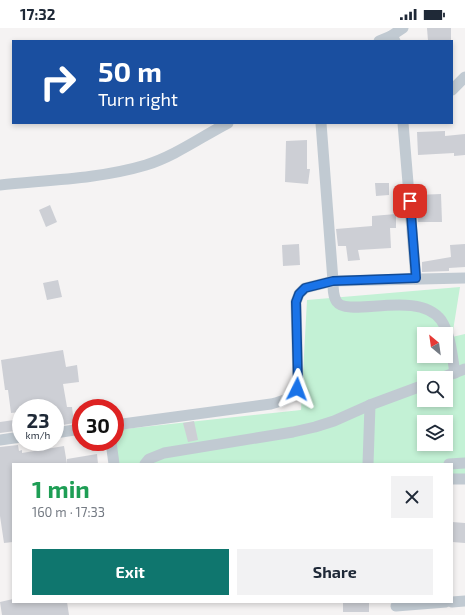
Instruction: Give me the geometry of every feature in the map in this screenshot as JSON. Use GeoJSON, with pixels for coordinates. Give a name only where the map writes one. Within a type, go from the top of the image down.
{"type":"FeatureCollection","features":[{"type":"Feature","properties":{"kind":"street"},"geometry":{"type":"LineString","coordinates":[[393,38],[403,28]]}},
{"type":"Feature","properties":{"kind":"street"},"geometry":{"type":"LineString","coordinates":[[453,89],[465,77]]}},
{"type":"Feature","properties":{"kind":"street"},"geometry":{"type":"LineString","coordinates":[[0,185],[86,177],[121,171],[146,164],[172,153],[226,124]]}},
{"type":"Feature","properties":{"kind":"street"},"geometry":{"type":"LineString","coordinates":[[321,124],[334,297],[337,303],[341,306],[351,308],[379,305],[413,306],[425,308],[436,315],[444,326],[460,371]]}},
{"type":"Feature","properties":{"kind":"street"},"geometry":{"type":"LineString","coordinates":[[403,124],[416,278]]}},
{"type":"Feature","properties":{"kind":"street"},"geometry":{"type":"LineString","coordinates":[[124,424],[271,404],[283,401],[293,395],[298,384],[296,302],[297,298],[305,288],[333,281],[465,278]]}},
{"type":"Feature","properties":{"kind":"street"},"geometry":{"type":"LineString","coordinates":[[146,463],[149,459],[164,453],[277,435],[315,427],[334,421],[417,387]]}},
{"type":"Feature","properties":{"kind":"street"},"geometry":{"type":"LineString","coordinates":[[368,463],[370,405]]}},
{"type":"Feature","properties":{"kind":"street"},"geometry":{"type":"LineString","coordinates":[[0,440],[12,438]]}},
{"type":"Feature","properties":{"kind":"street"},"geometry":{"type":"LineString","coordinates":[[112,451],[114,463]]}},
{"type":"Feature","properties":{"kind":"street"},"geometry":{"type":"LineString","coordinates":[[453,464],[465,463]]}},
{"type":"Feature","properties":{"kind":"street"},"geometry":{"type":"LineString","coordinates":[[453,479],[465,479]]}},
{"type":"Feature","properties":{"kind":"street"},"geometry":{"type":"LineString","coordinates":[[453,602],[465,601]]}},
{"type":"Feature","properties":{"kind":"street"},"geometry":{"type":"LineString","coordinates":[[396,606],[434,603]]}},
{"type":"Feature","properties":{"kind":"green space"},"geometry":{"type":"Polygon","coordinates":[[[460,287],[453,331],[453,327],[417,327],[417,363],[453,363],[453,337],[465,334],[465,476],[453,476],[453,463],[118,463],[117,451],[124,451],[124,429],[301,410],[307,300],[460,287]]]}},
{"type":"Feature","properties":{"kind":"building"},"geometry":{"type":"Polygon","coordinates":[[[427,28],[451,28],[451,40],[428,40],[427,28]]]}},
{"type":"Feature","properties":{"kind":"building"},"geometry":{"type":"Polygon","coordinates":[[[445,131],[445,136],[465,134],[465,155],[454,156],[454,153],[418,155],[417,132],[445,131]]]}},
{"type":"Feature","properties":{"kind":"building"},"geometry":{"type":"Polygon","coordinates":[[[307,140],[307,169],[310,169],[308,184],[285,182],[286,141],[307,140]]]}},
{"type":"Feature","properties":{"kind":"building"},"geometry":{"type":"Polygon","coordinates":[[[375,183],[389,183],[389,195],[376,196],[375,183]]]}},
{"type":"Feature","properties":{"kind":"building"},"geometry":{"type":"Polygon","coordinates":[[[441,194],[442,222],[418,222],[416,195],[441,194]]]}},
{"type":"Feature","properties":{"kind":"building"},"geometry":{"type":"Polygon","coordinates":[[[50,205],[57,222],[46,227],[39,210],[50,205]]]}},
{"type":"Feature","properties":{"kind":"building"},"geometry":{"type":"Polygon","coordinates":[[[396,214],[396,228],[390,228],[391,248],[358,250],[360,260],[348,261],[346,246],[338,246],[336,229],[372,226],[372,216],[396,214]]]}},
{"type":"Feature","properties":{"kind":"building"},"geometry":{"type":"Polygon","coordinates":[[[299,244],[300,265],[283,266],[282,245],[299,244]]]}},
{"type":"Feature","properties":{"kind":"building"},"geometry":{"type":"Polygon","coordinates":[[[465,244],[465,267],[449,268],[449,271],[422,272],[422,262],[451,257],[450,245],[465,244]]]}},
{"type":"Feature","properties":{"kind":"building"},"geometry":{"type":"Polygon","coordinates":[[[58,280],[62,297],[47,300],[43,283],[58,280]]]}},
{"type":"Feature","properties":{"kind":"building"},"geometry":{"type":"Polygon","coordinates":[[[63,350],[66,367],[77,365],[79,382],[63,384],[67,407],[72,407],[72,423],[64,425],[64,399],[12,399],[11,413],[8,390],[5,390],[1,360],[63,350]]]}},
{"type":"Feature","properties":{"kind":"building"},"geometry":{"type":"Polygon","coordinates":[[[12,420],[12,431],[0,433],[0,422],[12,420]]]}},
{"type":"Feature","properties":{"kind":"building"},"geometry":{"type":"Polygon","coordinates":[[[194,421],[198,440],[188,442],[183,423],[194,421]]]}},
{"type":"Feature","properties":{"kind":"building"},"geometry":{"type":"Polygon","coordinates":[[[12,446],[12,451],[22,451],[22,453],[34,451],[64,451],[64,446],[67,463],[12,463],[12,542],[4,543],[0,516],[0,447],[12,446]]]}},
{"type":"Feature","properties":{"kind":"building"},"geometry":{"type":"Polygon","coordinates":[[[97,454],[98,463],[67,463],[67,459],[97,454]]]}},
{"type":"Feature","properties":{"kind":"building"},"geometry":{"type":"Polygon","coordinates":[[[453,522],[465,523],[465,543],[453,542],[453,522]]]}},
{"type":"Feature","properties":{"kind":"building"},"geometry":{"type":"Polygon","coordinates":[[[12,599],[12,603],[67,603],[69,615],[2,615],[0,602],[12,599]]]}},
{"type":"Feature","properties":{"kind":"building"},"geometry":{"type":"Polygon","coordinates":[[[343,603],[369,603],[369,612],[343,612],[343,603]]]}},
{"type":"Feature","properties":{"kind":"route"},"geometry":{"type":"LineString","coordinates":[[297,389],[296,302],[299,294],[305,288],[333,281],[416,278],[410,201]]}}]}
